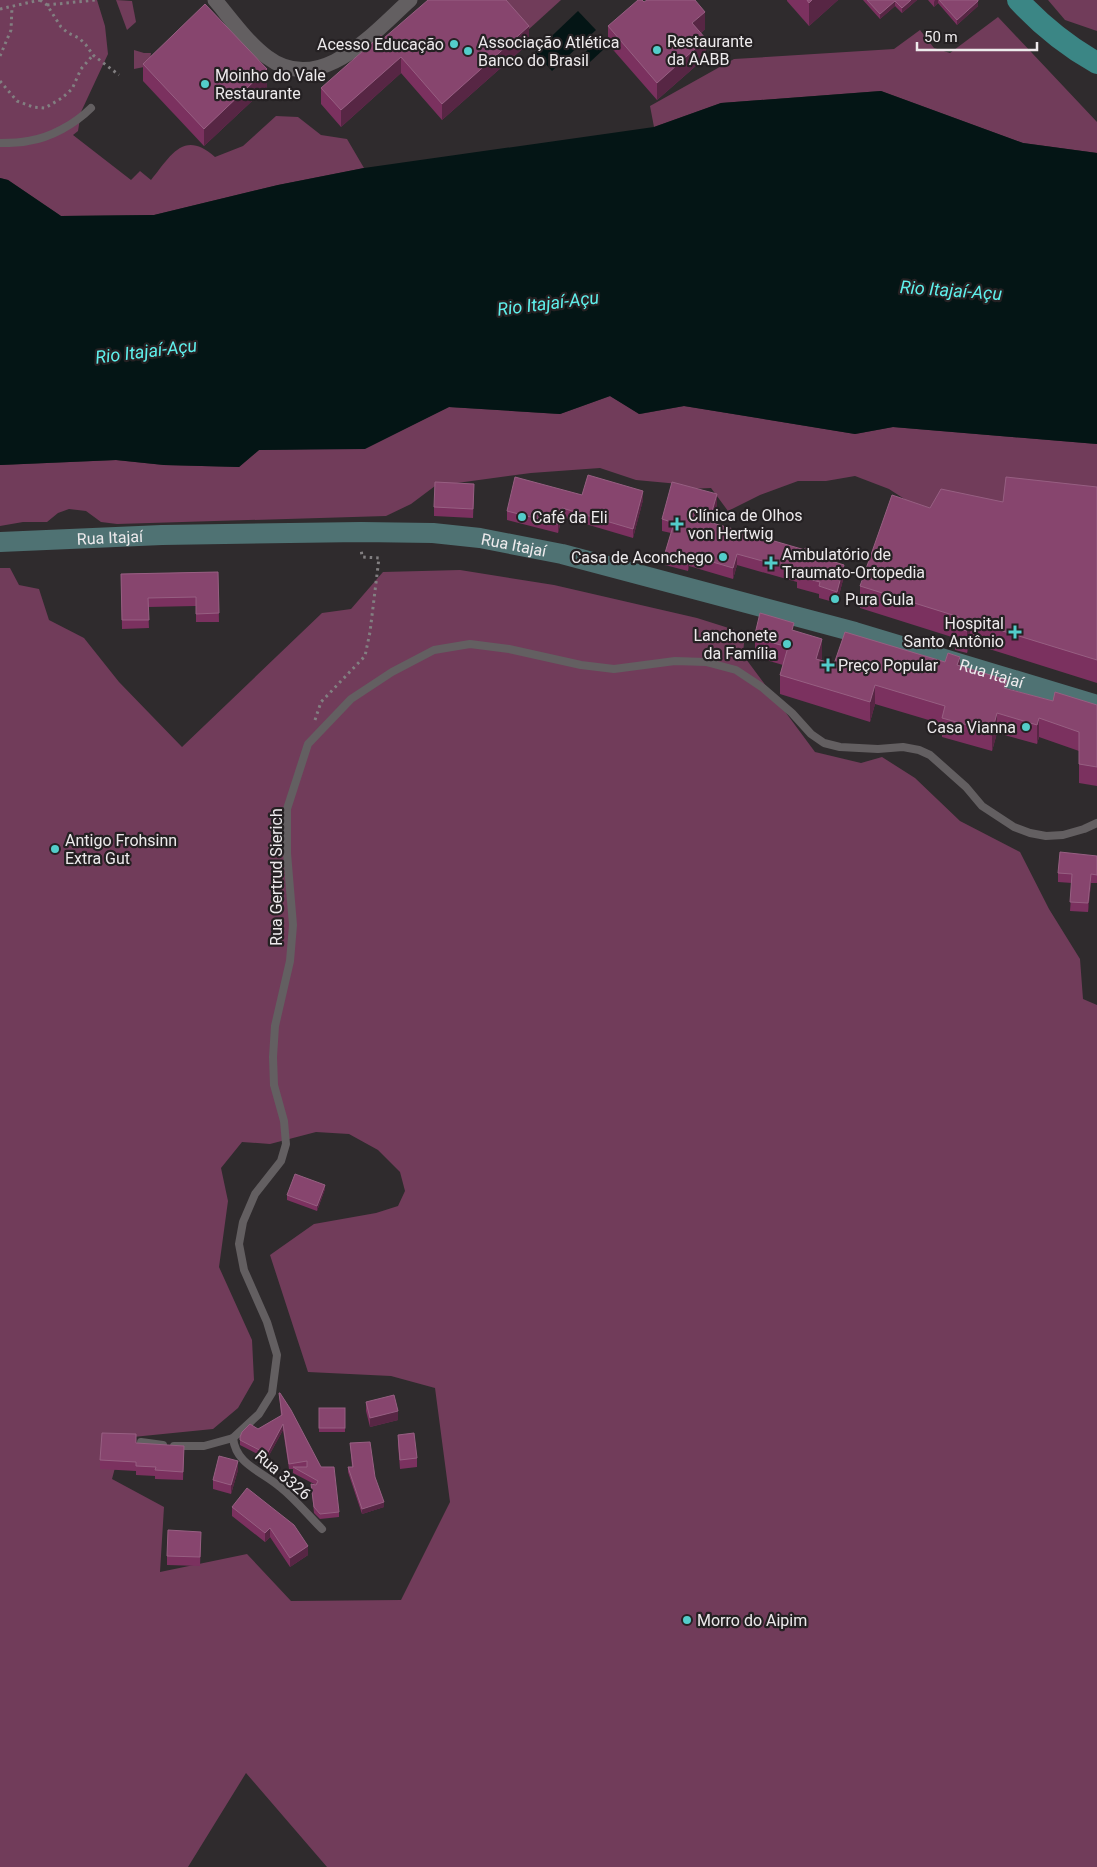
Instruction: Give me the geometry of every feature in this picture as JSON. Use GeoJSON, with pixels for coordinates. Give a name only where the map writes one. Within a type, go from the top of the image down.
{"type":"FeatureCollection","features":[{"type":"Feature","properties":{"kind":"main road"},"geometry":{"type":"LineString","coordinates":[[1018,0],[1036,19],[1071,48],[1097,63]]}},
{"type":"Feature","properties":{"kind":"main road","name":"Rua Itajaí"},"geometry":{"type":"LineString","coordinates":[[0,542],[162,535],[361,532],[433,534],[480,538],[562,554],[855,632],[1097,705]]}},
{"type":"Feature","properties":{"kind":"street"},"geometry":{"type":"LineString","coordinates":[[215,0],[253,44],[267,57],[284,67],[298,70],[330,64],[347,55],[410,0]]}},
{"type":"Feature","properties":{"kind":"lane"},"geometry":{"type":"LineString","coordinates":[[0,143],[29,141],[57,132],[84,115],[91,108]]}},
{"type":"Feature","properties":{"kind":"lane","name":"Rua Gertrud Sierich"},"geometry":{"type":"LineString","coordinates":[[141,1442],[170,1446],[204,1446],[233,1438],[259,1414],[272,1393],[277,1355],[267,1322],[244,1270],[239,1244],[243,1222],[255,1194],[281,1161],[286,1144],[284,1121],[274,1085],[273,1057],[275,1026],[290,962],[293,925],[287,853],[287,809],[308,744],[352,699],[392,672],[434,650],[470,644],[509,648],[581,665],[614,669],[675,662],[706,662],[736,670],[763,688],[792,713],[810,734],[824,743],[840,747],[878,749],[903,747],[919,750],[930,755],[966,787],[982,806],[1014,828],[1046,836],[1062,835],[1097,823]]}},
{"type":"Feature","properties":{"kind":"lane","name":"Rua 3326"},"geometry":{"type":"LineString","coordinates":[[233,1438],[234,1448],[239,1456],[260,1474],[280,1486],[322,1529]]}},
{"type":"Feature","properties":{"kind":"path"},"geometry":{"type":"LineString","coordinates":[[0,9],[40,0],[47,5],[61,27],[79,38],[93,55],[119,74]]}},
{"type":"Feature","properties":{"kind":"path"},"geometry":{"type":"LineString","coordinates":[[47,5],[96,0]]}},
{"type":"Feature","properties":{"kind":"path"},"geometry":{"type":"LineString","coordinates":[[0,56],[11,30],[12,7]]}},
{"type":"Feature","properties":{"kind":"path"},"geometry":{"type":"LineString","coordinates":[[0,81],[17,101],[32,107],[45,108],[62,98],[72,89],[81,69],[93,55]]}},
{"type":"Feature","properties":{"kind":"path"},"geometry":{"type":"LineString","coordinates":[[308,744],[320,702],[365,656],[370,632],[379,559],[378,556],[362,556],[361,547],[370,548]]}},
{"type":"Feature","properties":{"kind":"shaded area"},"geometry":{"type":"Polygon","coordinates":[[[0,0],[97,0],[105,26],[108,54],[81,112],[78,131],[73,135],[131,180],[140,171],[151,180],[172,154],[186,145],[195,145],[215,157],[243,146],[276,116],[298,117],[321,135],[347,139],[364,168],[278,185],[154,215],[61,216],[8,180],[0,178],[0,0]]]}},
{"type":"Feature","properties":{"kind":"shaded area"},"geometry":{"type":"Polygon","coordinates":[[[116,0],[132,1],[136,22],[127,30],[116,0]]]}},
{"type":"Feature","properties":{"kind":"shaded area"},"geometry":{"type":"Polygon","coordinates":[[[502,0],[561,0],[528,30],[502,0]]]}},
{"type":"Feature","properties":{"kind":"shaded area"},"geometry":{"type":"Polygon","coordinates":[[[1048,0],[1097,0],[1097,31],[1065,20],[1048,0]]]}},
{"type":"Feature","properties":{"kind":"shaded area"},"geometry":{"type":"Polygon","coordinates":[[[998,17],[1097,122],[1097,153],[1023,143],[881,91],[721,103],[654,127],[650,106],[734,59],[894,49],[920,30],[934,48],[950,53],[998,17]]]}},
{"type":"Feature","properties":{"kind":"shaded area"},"geometry":{"type":"Polygon","coordinates":[[[134,50],[151,53],[149,66],[134,69],[134,50]]]}},
{"type":"Feature","properties":{"kind":"shaded area"},"geometry":{"type":"Polygon","coordinates":[[[610,396],[640,414],[684,406],[855,434],[893,427],[1097,444],[1097,509],[1003,524],[909,502],[889,489],[855,476],[826,481],[798,481],[760,495],[728,511],[711,488],[689,489],[679,484],[636,480],[600,468],[531,473],[435,486],[411,504],[386,516],[117,524],[101,522],[86,511],[69,509],[58,513],[47,522],[23,522],[0,526],[0,465],[116,460],[164,465],[239,467],[259,450],[365,448],[449,407],[560,414],[610,396]]]}},
{"type":"Feature","properties":{"kind":"shaded area"},"geometry":{"type":"Polygon","coordinates":[[[0,568],[10,568],[19,585],[39,589],[49,620],[84,638],[119,682],[182,747],[322,613],[351,609],[383,572],[460,570],[554,585],[697,618],[735,630],[744,643],[743,655],[815,752],[861,763],[882,757],[915,778],[960,821],[1020,852],[1049,909],[1080,959],[1083,999],[1097,1005],[1097,1867],[327,1867],[246,1773],[188,1867],[0,1867],[0,568]],[[316,1132],[270,1144],[242,1142],[221,1168],[228,1201],[219,1267],[252,1340],[254,1380],[238,1408],[213,1429],[123,1438],[112,1479],[164,1507],[160,1572],[247,1554],[291,1601],[401,1600],[450,1502],[435,1388],[391,1376],[308,1372],[270,1255],[314,1224],[376,1213],[398,1206],[405,1191],[400,1172],[378,1150],[349,1134],[316,1132]]]}},
{"type":"Feature","properties":{"kind":"water"},"geometry":{"type":"Polygon","coordinates":[[[578,11],[596,30],[552,71],[535,52],[578,11]]]}},
{"type":"Feature","properties":{"kind":"water"},"geometry":{"type":"Polygon","coordinates":[[[597,42],[604,49],[590,62],[583,54],[597,42]]]}},
{"type":"Feature","properties":{"kind":"water","name":"Rio Itajaí-Açu"},"geometry":{"type":"Polygon","coordinates":[[[881,91],[1023,143],[1097,153],[1097,444],[893,427],[855,434],[684,406],[639,414],[610,396],[560,414],[449,407],[365,449],[259,450],[239,467],[164,465],[116,460],[0,465],[0,178],[8,180],[61,216],[154,215],[278,185],[364,168],[654,127],[721,103],[881,91]]]}},
{"type":"Feature","properties":{"kind":"building"},"geometry":{"type":"Polygon","coordinates":[[[428,0],[506,0],[529,26],[442,104],[401,57],[341,110],[321,88],[381,35],[384,38],[428,0]]]}},
{"type":"Feature","properties":{"kind":"building","name":"Restaurante da AABB"},"geometry":{"type":"Polygon","coordinates":[[[638,0],[644,2],[647,0],[695,0],[705,12],[692,23],[706,39],[657,83],[608,26],[638,0]]]}},
{"type":"Feature","properties":{"kind":"building"},"geometry":{"type":"Polygon","coordinates":[[[867,0],[911,0],[902,8],[895,1],[880,14],[867,0]]]}},
{"type":"Feature","properties":{"kind":"building"},"geometry":{"type":"Polygon","coordinates":[[[939,0],[978,0],[978,1],[957,20],[939,0]]]}},
{"type":"Feature","properties":{"kind":"building","name":"Moinho do Vale Restaurante"},"geometry":{"type":"Polygon","coordinates":[[[205,4],[267,69],[204,129],[143,64],[205,4]]]}},
{"type":"Feature","properties":{"kind":"building"},"geometry":{"type":"Polygon","coordinates":[[[588,475],[643,491],[633,529],[562,508],[558,524],[507,511],[515,477],[582,495],[588,475]]]}},
{"type":"Feature","properties":{"kind":"building","name":"Hospital Santo Antônio"},"geometry":{"type":"Polygon","coordinates":[[[1006,477],[1097,487],[1097,660],[970,621],[967,631],[955,628],[959,617],[860,586],[892,495],[930,508],[941,489],[1003,502],[1006,477]]]}},
{"type":"Feature","properties":{"kind":"building"},"geometry":{"type":"Polygon","coordinates":[[[435,482],[474,484],[473,509],[434,507],[435,482]]]}},
{"type":"Feature","properties":{"kind":"building"},"geometry":{"type":"Polygon","coordinates":[[[672,482],[717,494],[709,522],[827,555],[825,559],[844,565],[837,592],[819,586],[820,582],[797,576],[799,571],[737,554],[733,568],[689,555],[688,559],[665,553],[674,523],[662,519],[672,482]]]}},
{"type":"Feature","properties":{"kind":"building"},"geometry":{"type":"Polygon","coordinates":[[[218,572],[219,613],[196,614],[196,597],[148,598],[149,620],[122,620],[121,574],[218,572]]]}},
{"type":"Feature","properties":{"kind":"building"},"geometry":{"type":"Polygon","coordinates":[[[760,613],[794,623],[792,630],[822,639],[816,659],[834,664],[845,632],[945,662],[948,653],[960,657],[957,665],[1007,680],[1004,688],[1053,701],[1055,692],[1097,705],[1097,767],[1079,764],[1079,732],[1039,718],[1037,725],[997,713],[992,732],[942,718],[945,706],[875,685],[870,702],[780,675],[788,647],[766,641],[767,637],[755,634],[760,613]]]}},
{"type":"Feature","properties":{"kind":"building"},"geometry":{"type":"Polygon","coordinates":[[[1060,852],[1097,856],[1097,875],[1091,874],[1088,903],[1070,902],[1072,874],[1058,873],[1060,852]]]}},
{"type":"Feature","properties":{"kind":"building"},"geometry":{"type":"Polygon","coordinates":[[[295,1174],[325,1185],[317,1206],[287,1195],[295,1174]]]}},
{"type":"Feature","properties":{"kind":"building"},"geometry":{"type":"Polygon","coordinates":[[[279,1393],[291,1410],[321,1467],[334,1467],[339,1512],[320,1514],[314,1507],[311,1484],[316,1485],[318,1481],[293,1467],[307,1467],[307,1461],[289,1464],[283,1424],[267,1454],[240,1440],[242,1432],[250,1424],[258,1429],[282,1415],[279,1393]]]}},
{"type":"Feature","properties":{"kind":"building"},"geometry":{"type":"Polygon","coordinates":[[[394,1395],[398,1411],[370,1418],[366,1402],[394,1395]]]}},
{"type":"Feature","properties":{"kind":"building"},"geometry":{"type":"Polygon","coordinates":[[[319,1408],[345,1408],[345,1428],[319,1428],[319,1408]]]}},
{"type":"Feature","properties":{"kind":"building"},"geometry":{"type":"Polygon","coordinates":[[[102,1433],[136,1434],[136,1443],[184,1446],[183,1472],[155,1470],[156,1467],[136,1466],[136,1462],[100,1460],[102,1433]]]}},
{"type":"Feature","properties":{"kind":"building"},"geometry":{"type":"Polygon","coordinates":[[[414,1433],[417,1458],[400,1460],[398,1435],[414,1433]]]}},
{"type":"Feature","properties":{"kind":"building"},"geometry":{"type":"Polygon","coordinates":[[[370,1442],[375,1477],[384,1502],[362,1509],[348,1467],[353,1467],[350,1443],[370,1442]]]}},
{"type":"Feature","properties":{"kind":"building"},"geometry":{"type":"Polygon","coordinates":[[[219,1456],[238,1461],[231,1485],[213,1480],[219,1456]]]}},
{"type":"Feature","properties":{"kind":"building"},"geometry":{"type":"Polygon","coordinates":[[[247,1488],[294,1525],[308,1546],[290,1558],[270,1528],[265,1533],[232,1507],[247,1488]]]}},
{"type":"Feature","properties":{"kind":"building"},"geometry":{"type":"Polygon","coordinates":[[[168,1530],[201,1532],[200,1557],[167,1556],[168,1530]]]}},
{"type":"Feature","properties":{"kind":"place","name":"Acesso Educação"},"geometry":{"type":"Point","coordinates":[454,44]}},
{"type":"Feature","properties":{"kind":"place","name":"Restaurante da AABB"},"geometry":{"type":"Point","coordinates":[657,50]}},
{"type":"Feature","properties":{"kind":"place","name":"Associação Atlética Banco do Brasil"},"geometry":{"type":"Point","coordinates":[468,51]}},
{"type":"Feature","properties":{"kind":"place","name":"Moinho do Vale Restaurante"},"geometry":{"type":"Point","coordinates":[205,84]}},
{"type":"Feature","properties":{"kind":"place","name":"Café da Eli"},"geometry":{"type":"Point","coordinates":[522,517]}},
{"type":"Feature","properties":{"kind":"place","name":"Clínica de Olhos von Hertwig"},"geometry":{"type":"Point","coordinates":[677,524]}},
{"type":"Feature","properties":{"kind":"place","name":"Casa de Aconchego"},"geometry":{"type":"Point","coordinates":[723,557]}},
{"type":"Feature","properties":{"kind":"place","name":"Ambulatório de Traumato-Ortopedia"},"geometry":{"type":"Point","coordinates":[771,563]}},
{"type":"Feature","properties":{"kind":"place","name":"Pura Gula"},"geometry":{"type":"Point","coordinates":[835,599]}},
{"type":"Feature","properties":{"kind":"place","name":"Hospital Santo Antônio"},"geometry":{"type":"Point","coordinates":[1015,632]}},
{"type":"Feature","properties":{"kind":"place","name":"Lanchonete da Família"},"geometry":{"type":"Point","coordinates":[787,644]}},
{"type":"Feature","properties":{"kind":"place","name":"Preço Popular"},"geometry":{"type":"Point","coordinates":[828,665]}},
{"type":"Feature","properties":{"kind":"place","name":"Casa Vianna"},"geometry":{"type":"Point","coordinates":[1026,727]}},
{"type":"Feature","properties":{"kind":"place","name":"Antigo Frohsinn Extra Gut"},"geometry":{"type":"Point","coordinates":[55,849]}},
{"type":"Feature","properties":{"kind":"place","name":"Morro do Aipim"},"geometry":{"type":"Point","coordinates":[687,1620]}}]}
